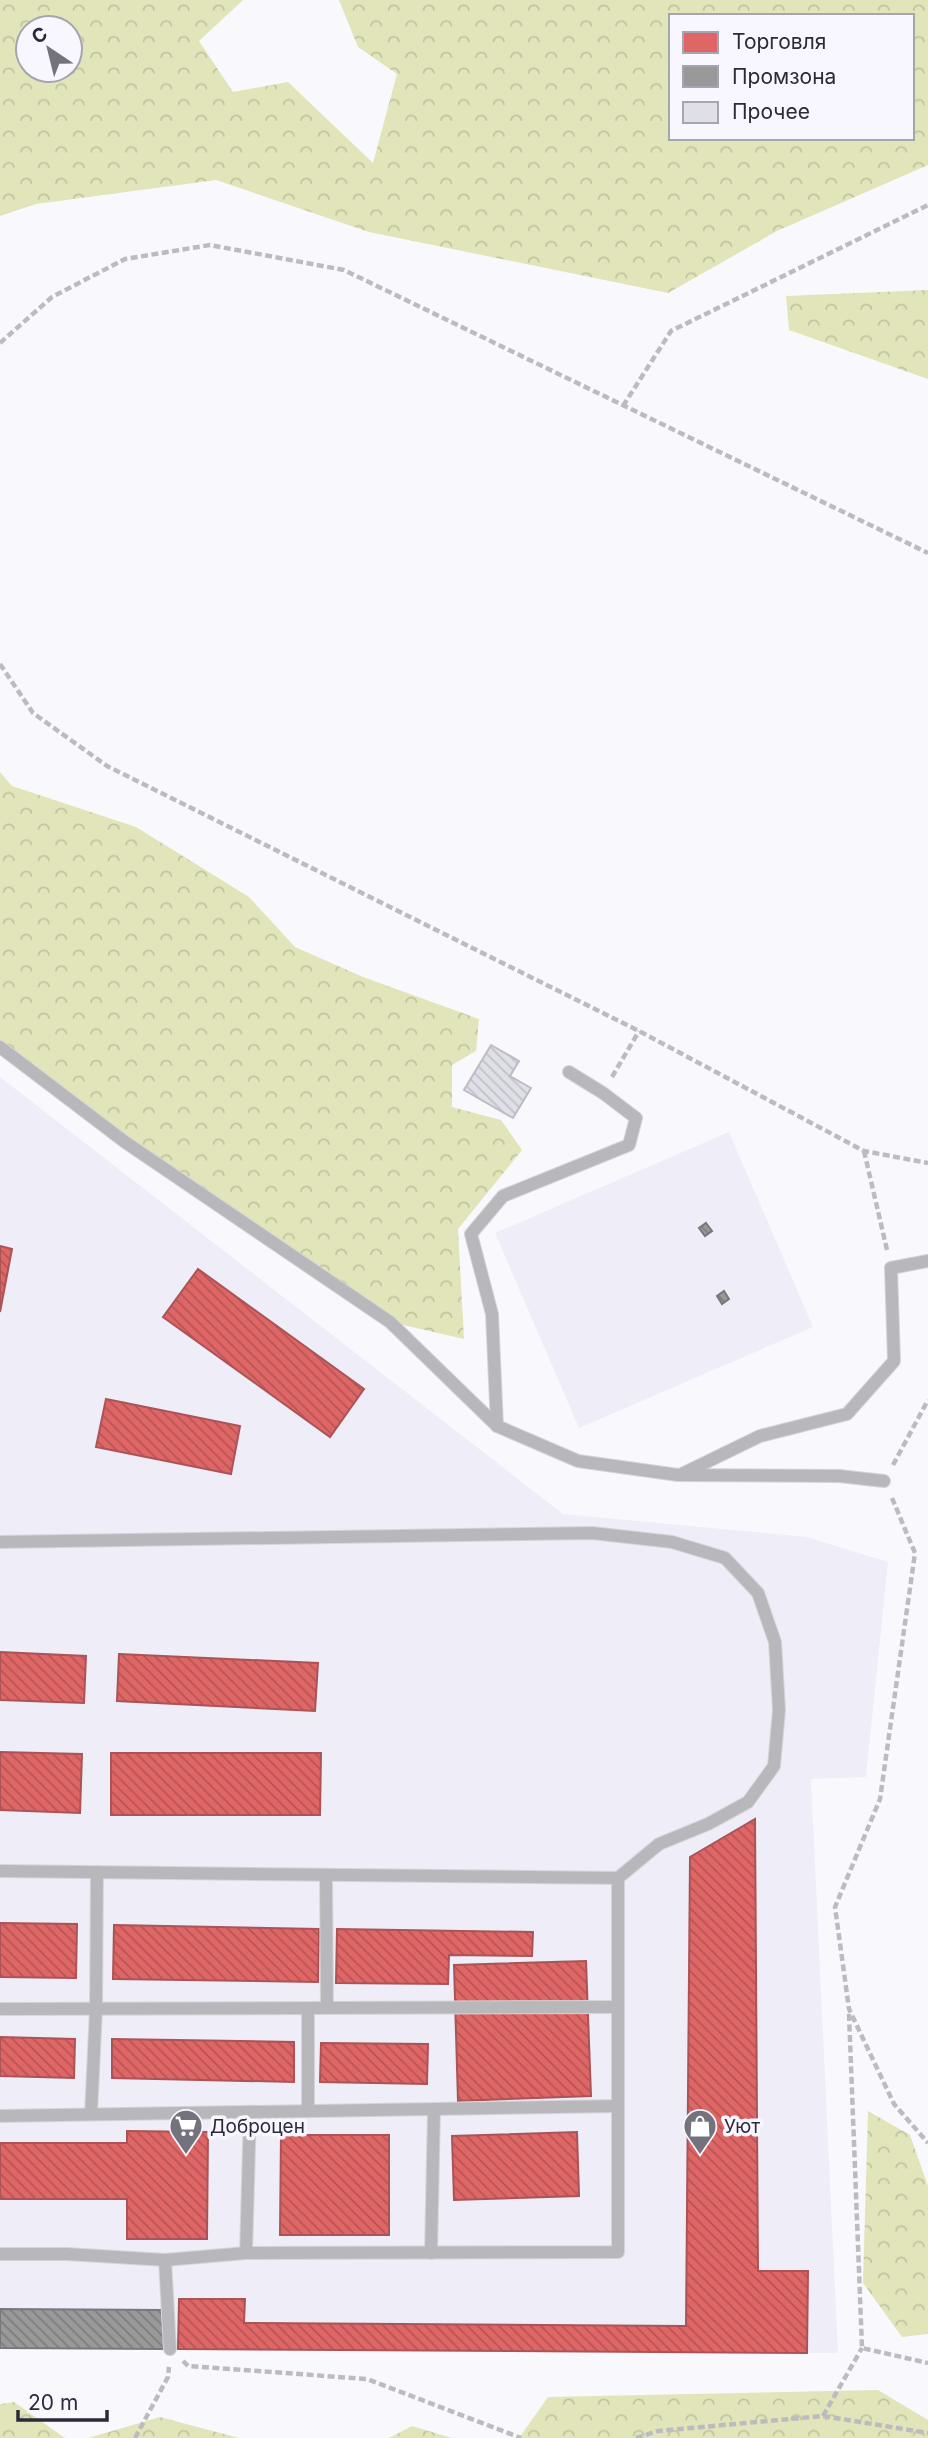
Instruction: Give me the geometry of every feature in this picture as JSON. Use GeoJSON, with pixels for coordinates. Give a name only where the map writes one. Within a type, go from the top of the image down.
{"type":"FeatureCollection","features":[{"type":"Feature","properties":{"kind":"lane"},"geometry":{"type":"LineString","coordinates":[[0,1047],[125,1142],[390,1322],[497,1426],[578,1461],[678,1475],[839,1476],[884,1481]]}},
{"type":"Feature","properties":{"kind":"lane"},"geometry":{"type":"LineString","coordinates":[[497,1426],[492,1314],[471,1234],[503,1196],[629,1145],[636,1118],[569,1072]]}},
{"type":"Feature","properties":{"kind":"lane"},"geometry":{"type":"LineString","coordinates":[[678,1475],[760,1436],[847,1414],[894,1361],[891,1268],[928,1261]]}},
{"type":"Feature","properties":{"kind":"lane"},"geometry":{"type":"LineString","coordinates":[[0,1542],[592,1533],[672,1542],[725,1559],[758,1593],[775,1642],[779,1710],[774,1766],[748,1802],[708,1824],[659,1844],[618,1878],[0,1871]]}},
{"type":"Feature","properties":{"kind":"lane"},"geometry":{"type":"LineString","coordinates":[[91,2114],[96,2009],[97,1872]]}},
{"type":"Feature","properties":{"kind":"lane"},"geometry":{"type":"LineString","coordinates":[[327,1875],[327,2008]]}},
{"type":"Feature","properties":{"kind":"lane"},"geometry":{"type":"LineString","coordinates":[[0,2254],[67,2254],[165,2260],[246,2253],[618,2252],[618,1878]]}},
{"type":"Feature","properties":{"kind":"lane"},"geometry":{"type":"LineString","coordinates":[[0,2009],[618,2007]]}},
{"type":"Feature","properties":{"kind":"lane"},"geometry":{"type":"LineString","coordinates":[[308,2008],[308,2111]]}},
{"type":"Feature","properties":{"kind":"lane"},"geometry":{"type":"LineString","coordinates":[[0,2116],[618,2106]]}},
{"type":"Feature","properties":{"kind":"lane"},"geometry":{"type":"LineString","coordinates":[[431,2253],[434,2109]]}},
{"type":"Feature","properties":{"kind":"lane"},"geometry":{"type":"LineString","coordinates":[[246,2253],[250,2112]]}},
{"type":"Feature","properties":{"kind":"lane"},"geometry":{"type":"LineString","coordinates":[[165,2260],[170,2349]]}},
{"type":"Feature","properties":{"kind":"path"},"geometry":{"type":"LineString","coordinates":[[623,405],[671,331],[928,205]]}},
{"type":"Feature","properties":{"kind":"path"},"geometry":{"type":"LineString","coordinates":[[0,343],[52,297],[125,259],[210,244],[344,270],[928,553]]}},
{"type":"Feature","properties":{"kind":"path"},"geometry":{"type":"LineString","coordinates":[[0,664],[33,712],[107,766],[639,1031],[864,1151],[928,1163]]}},
{"type":"Feature","properties":{"kind":"path"},"geometry":{"type":"LineString","coordinates":[[603,1093],[639,1031]]}},
{"type":"Feature","properties":{"kind":"path"},"geometry":{"type":"LineString","coordinates":[[864,1151],[891,1268]]}},
{"type":"Feature","properties":{"kind":"path"},"geometry":{"type":"LineString","coordinates":[[823,2416],[862,2348],[849,2009],[835,1907],[880,1799],[915,1553]]}},
{"type":"Feature","properties":{"kind":"path"},"geometry":{"type":"LineString","coordinates":[[849,2009],[894,2104],[928,2143]]}},
{"type":"Feature","properties":{"kind":"path"},"geometry":{"type":"LineString","coordinates":[[862,2348],[928,2363]]}},
{"type":"Feature","properties":{"kind":"path"},"geometry":{"type":"LineString","coordinates":[[135,2438],[168,2377],[170,2349]]}},
{"type":"Feature","properties":{"kind":"path"},"geometry":{"type":"LineString","coordinates":[[170,2349],[188,2366],[367,2379],[521,2438]]}},
{"type":"Feature","properties":{"kind":"path"},"geometry":{"type":"LineString","coordinates":[[636,2438],[658,2431],[823,2416],[928,2433]]}},
{"type":"Feature","properties":{"kind":"shaded area"},"geometry":{"type":"Polygon","coordinates":[[[0,1077],[563,1514],[807,1537],[888,1562],[866,1777],[811,1779],[838,2353],[0,2348],[0,1077]]]}},
{"type":"Feature","properties":{"kind":"shaded area"},"geometry":{"type":"Polygon","coordinates":[[[729,1132],[813,1327],[579,1428],[495,1233],[729,1132]]]}},
{"type":"Feature","properties":{"kind":"green space"},"geometry":{"type":"Polygon","coordinates":[[[0,0],[243,0],[199,41],[233,92],[288,82],[373,163],[397,74],[358,47],[339,0],[928,0],[928,165],[777,231],[668,293],[369,232],[216,180],[36,204],[0,216],[0,0]]]}},
{"type":"Feature","properties":{"kind":"green space"},"geometry":{"type":"Polygon","coordinates":[[[928,290],[928,379],[789,330],[786,296],[928,290]]]}},
{"type":"Feature","properties":{"kind":"green space"},"geometry":{"type":"Polygon","coordinates":[[[0,772],[12,786],[136,827],[249,897],[295,947],[363,977],[479,1019],[476,1051],[452,1065],[452,1107],[501,1120],[522,1150],[458,1229],[464,1339],[390,1322],[0,1047],[0,772]]]}},
{"type":"Feature","properties":{"kind":"green space"},"geometry":{"type":"Polygon","coordinates":[[[868,2111],[910,2135],[928,2186],[928,2334],[902,2337],[863,2283],[868,2111]]]}},
{"type":"Feature","properties":{"kind":"green space"},"geometry":{"type":"Polygon","coordinates":[[[878,2390],[928,2420],[928,2438],[519,2438],[548,2397],[878,2390]]]}},
{"type":"Feature","properties":{"kind":"green space"},"geometry":{"type":"Polygon","coordinates":[[[14,2402],[65,2438],[0,2438],[0,2404],[14,2402]]]}},
{"type":"Feature","properties":{"kind":"green space"},"geometry":{"type":"Polygon","coordinates":[[[160,2417],[239,2438],[88,2438],[160,2417]]]}},
{"type":"Feature","properties":{"kind":"green space"},"geometry":{"type":"Polygon","coordinates":[[[412,2426],[452,2438],[389,2438],[412,2426]]]}},
{"type":"Feature","properties":{"kind":"building: Торговля"},"geometry":{"type":"Polygon","coordinates":[[[0,1246],[12,1249],[0,1312],[0,1246]]]}},
{"type":"Feature","properties":{"kind":"building: Торговля"},"geometry":{"type":"Polygon","coordinates":[[[198,1269],[364,1389],[330,1437],[163,1317],[198,1269]]]}},
{"type":"Feature","properties":{"kind":"building: Торговля"},"geometry":{"type":"Polygon","coordinates":[[[106,1399],[240,1426],[231,1474],[96,1447],[106,1399]]]}},
{"type":"Feature","properties":{"kind":"building: Торговля"},"geometry":{"type":"Polygon","coordinates":[[[0,1652],[86,1656],[84,1703],[0,1700],[0,1652]]]}},
{"type":"Feature","properties":{"kind":"building: Торговля"},"geometry":{"type":"Polygon","coordinates":[[[119,1654],[318,1663],[315,1711],[117,1701],[119,1654]]]}},
{"type":"Feature","properties":{"kind":"building: Торговля"},"geometry":{"type":"Polygon","coordinates":[[[0,1752],[82,1754],[80,1813],[0,1810],[0,1752]]]}},
{"type":"Feature","properties":{"kind":"building: Торговля"},"geometry":{"type":"Polygon","coordinates":[[[111,1753],[321,1753],[320,1815],[111,1815],[111,1753]]]}},
{"type":"Feature","properties":{"kind":"building: Торговля"},"geometry":{"type":"Polygon","coordinates":[[[755,1819],[758,2271],[808,2271],[807,2353],[178,2349],[179,2299],[245,2299],[244,2323],[686,2326],[690,1857],[755,1819]]]}},
{"type":"Feature","properties":{"kind":"building: Торговля"},"geometry":{"type":"Polygon","coordinates":[[[0,1923],[77,1924],[76,1978],[0,1977],[0,1923]]]}},
{"type":"Feature","properties":{"kind":"building: Торговля"},"geometry":{"type":"Polygon","coordinates":[[[114,1925],[319,1929],[318,1982],[113,1979],[114,1925]]]}},
{"type":"Feature","properties":{"kind":"building: Торговля"},"geometry":{"type":"Polygon","coordinates":[[[337,1929],[533,1932],[532,1956],[449,1955],[448,1984],[336,1983],[337,1929]]]}},
{"type":"Feature","properties":{"kind":"building: Торговля"},"geometry":{"type":"Polygon","coordinates":[[[586,1961],[591,2096],[458,2101],[454,1965],[586,1961]]]}},
{"type":"Feature","properties":{"kind":"building: Торговля"},"geometry":{"type":"Polygon","coordinates":[[[0,2037],[75,2039],[74,2078],[0,2076],[0,2037]]]}},
{"type":"Feature","properties":{"kind":"building: Торговля"},"geometry":{"type":"Polygon","coordinates":[[[112,2039],[294,2042],[294,2082],[112,2078],[112,2039]]]}},
{"type":"Feature","properties":{"kind":"building: Торговля"},"geometry":{"type":"Polygon","coordinates":[[[321,2043],[428,2044],[427,2084],[320,2082],[321,2043]]]}},
{"type":"Feature","properties":{"kind":"building: Торговля"},"geometry":{"type":"Polygon","coordinates":[[[127,2131],[208,2132],[207,2239],[127,2239],[127,2199],[0,2199],[0,2143],[127,2143],[127,2131]]]}},
{"type":"Feature","properties":{"kind":"building: Торговля"},"geometry":{"type":"Polygon","coordinates":[[[577,2132],[579,2196],[454,2200],[452,2136],[577,2132]]]}},
{"type":"Feature","properties":{"kind":"building: Торговля"},"geometry":{"type":"Polygon","coordinates":[[[281,2135],[389,2135],[389,2235],[280,2235],[281,2135]]]}},
{"type":"Feature","properties":{"kind":"building: Промзона"},"geometry":{"type":"Polygon","coordinates":[[[706,1223],[712,1231],[705,1236],[699,1228],[706,1223]]]}},
{"type":"Feature","properties":{"kind":"building: Промзона"},"geometry":{"type":"Polygon","coordinates":[[[724,1291],[729,1299],[722,1304],[717,1296],[724,1291]]]}},
{"type":"Feature","properties":{"kind":"building: Промзона"},"geometry":{"type":"Polygon","coordinates":[[[0,2309],[165,2310],[165,2349],[0,2348],[0,2309]]]}},
{"type":"Feature","properties":{"kind":"building: Прочее"},"geometry":{"type":"Polygon","coordinates":[[[491,1045],[519,1061],[510,1076],[531,1088],[513,1118],[464,1090],[491,1045]]]}},
{"type":"Feature","properties":{"kind":"place","name":"Доброцен"},"geometry":{"type":"Point","coordinates":[186,2156]}},
{"type":"Feature","properties":{"kind":"place","name":"Уют"},"geometry":{"type":"Point","coordinates":[700,2156]}}]}
